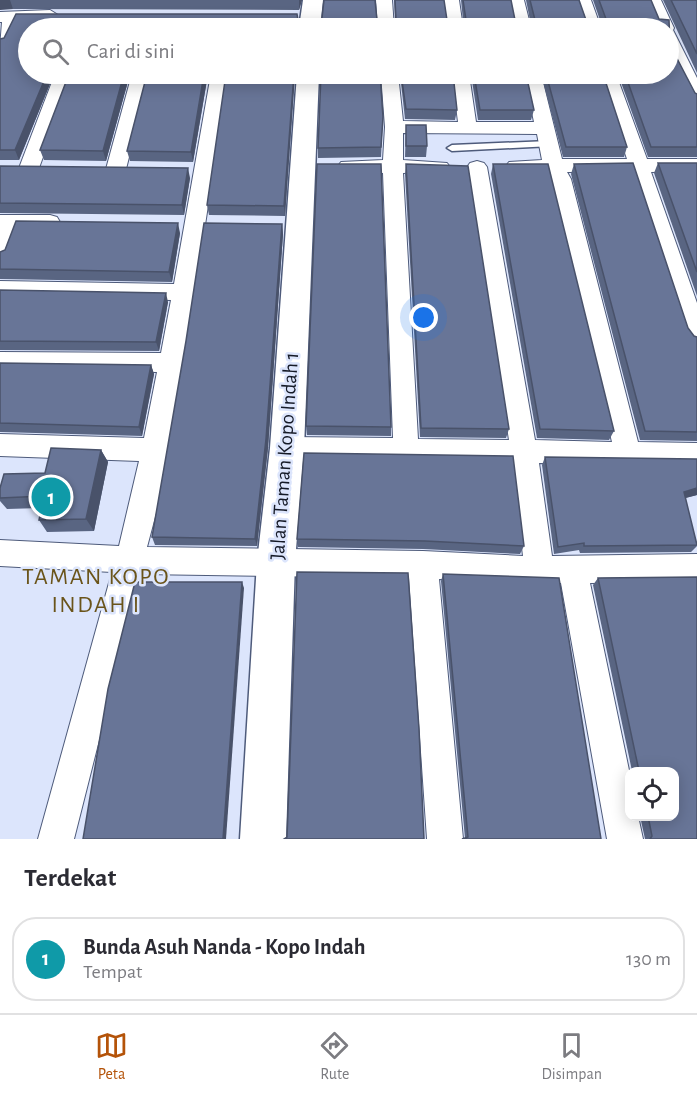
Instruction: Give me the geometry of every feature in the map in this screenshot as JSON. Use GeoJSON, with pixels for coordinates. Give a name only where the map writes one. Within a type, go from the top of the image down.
{"type":"FeatureCollection","features":[{"type":"Feature","properties":{"kind":"main road","name":"Jalan Taman Kopo Indah 1"},"geometry":{"type":"LineString","coordinates":[[263,839],[276,562],[287,448],[287,225],[302,166],[307,84]]}},
{"type":"Feature","properties":{"kind":"street"},"geometry":{"type":"LineString","coordinates":[[384,0],[385,18]]}},
{"type":"Feature","properties":{"kind":"street"},"geometry":{"type":"LineString","coordinates":[[451,0],[454,18]]}},
{"type":"Feature","properties":{"kind":"street"},"geometry":{"type":"LineString","coordinates":[[516,0],[520,18]]}},
{"type":"Feature","properties":{"kind":"street"},"geometry":{"type":"LineString","coordinates":[[583,0],[589,18]]}},
{"type":"Feature","properties":{"kind":"street"},"geometry":{"type":"LineString","coordinates":[[653,0],[661,18]]}},
{"type":"Feature","properties":{"kind":"street"},"geometry":{"type":"LineString","coordinates":[[0,43],[7,16],[64,15]]}},
{"type":"Feature","properties":{"kind":"street"},"geometry":{"type":"LineString","coordinates":[[679,56],[697,97]]}},
{"type":"Feature","properties":{"kind":"street"},"geometry":{"type":"LineString","coordinates":[[51,168],[19,168],[59,84]]}},
{"type":"Feature","properties":{"kind":"street"},"geometry":{"type":"LineString","coordinates":[[116,169],[138,84]]}},
{"type":"Feature","properties":{"kind":"street"},"geometry":{"type":"LineString","coordinates":[[56,839],[131,560],[155,450],[195,224],[192,170],[216,84]]}},
{"type":"Feature","properties":{"kind":"street"},"geometry":{"type":"LineString","coordinates":[[391,84],[406,449]]}},
{"type":"Feature","properties":{"kind":"street"},"geometry":{"type":"LineString","coordinates":[[462,84],[468,129]]}},
{"type":"Feature","properties":{"kind":"street"},"geometry":{"type":"LineString","coordinates":[[535,84],[549,146],[561,179],[628,453]]}},
{"type":"Feature","properties":{"kind":"street"},"geometry":{"type":"LineString","coordinates":[[611,84],[697,337]]}},
{"type":"Feature","properties":{"kind":"street"},"geometry":{"type":"LineString","coordinates":[[394,127],[468,129],[639,165],[697,165]]}},
{"type":"Feature","properties":{"kind":"street"},"geometry":{"type":"LineString","coordinates":[[302,166],[477,167],[549,146]]}},
{"type":"Feature","properties":{"kind":"street"},"geometry":{"type":"LineString","coordinates":[[477,167],[524,450],[539,570]]}},
{"type":"Feature","properties":{"kind":"street"},"geometry":{"type":"LineString","coordinates":[[94,169],[138,169]]}},
{"type":"Feature","properties":{"kind":"street"},"geometry":{"type":"LineString","coordinates":[[0,254],[6,222],[69,223]]}},
{"type":"Feature","properties":{"kind":"street"},"geometry":{"type":"LineString","coordinates":[[0,289],[184,292]]}},
{"type":"Feature","properties":{"kind":"street"},"geometry":{"type":"LineString","coordinates":[[0,361],[172,363]]}},
{"type":"Feature","properties":{"kind":"street"},"geometry":{"type":"LineString","coordinates":[[0,446],[155,450]]}},
{"type":"Feature","properties":{"kind":"street"},"geometry":{"type":"LineString","coordinates":[[287,448],[697,454]]}},
{"type":"Feature","properties":{"kind":"street"},"geometry":{"type":"LineString","coordinates":[[0,553],[131,560],[423,565],[539,570],[697,568]]}},
{"type":"Feature","properties":{"kind":"street"},"geometry":{"type":"LineString","coordinates":[[423,565],[444,839]]}},
{"type":"Feature","properties":{"kind":"street"},"geometry":{"type":"LineString","coordinates":[[573,570],[625,839]]}},
{"type":"Feature","properties":{"kind":"lane"},"geometry":{"type":"LineString","coordinates":[[452,148],[549,146]]}},
{"type":"Feature","properties":{"kind":"building"},"geometry":{"type":"Polygon","coordinates":[[[324,0],[375,0],[377,18],[322,18],[324,0]]]}},
{"type":"Feature","properties":{"kind":"building"},"geometry":{"type":"Polygon","coordinates":[[[395,0],[444,0],[447,18],[396,18],[395,0]]]}},
{"type":"Feature","properties":{"kind":"building"},"geometry":{"type":"Polygon","coordinates":[[[463,0],[511,0],[515,18],[466,18],[463,0]]]}},
{"type":"Feature","properties":{"kind":"building"},"geometry":{"type":"Polygon","coordinates":[[[530,0],[579,0],[585,18],[534,18],[530,0]]]}},
{"type":"Feature","properties":{"kind":"building"},"geometry":{"type":"Polygon","coordinates":[[[599,0],[651,0],[659,18],[606,18],[599,0]]]}},
{"type":"Feature","properties":{"kind":"building"},"geometry":{"type":"Polygon","coordinates":[[[671,0],[697,0],[697,54],[671,0]]]}},
{"type":"Feature","properties":{"kind":"building"},"geometry":{"type":"Polygon","coordinates":[[[16,14],[297,14],[298,18],[18,18],[18,84],[43,84],[15,150],[0,150],[0,39],[4,38],[16,14]]]}},
{"type":"Feature","properties":{"kind":"building"},"geometry":{"type":"Polygon","coordinates":[[[679,62],[697,94],[697,147],[651,147],[629,84],[679,84],[679,62]]]}},
{"type":"Feature","properties":{"kind":"building"},"geometry":{"type":"Polygon","coordinates":[[[65,84],[121,84],[103,151],[40,150],[65,84]]]}},
{"type":"Feature","properties":{"kind":"building"},"geometry":{"type":"Polygon","coordinates":[[[144,84],[202,84],[191,152],[127,151],[144,84]]]}},
{"type":"Feature","properties":{"kind":"building"},"geometry":{"type":"Polygon","coordinates":[[[225,84],[293,84],[284,206],[207,205],[225,84]]]}},
{"type":"Feature","properties":{"kind":"building"},"geometry":{"type":"Polygon","coordinates":[[[321,84],[381,84],[383,117],[381,147],[318,148],[321,84]]]}},
{"type":"Feature","properties":{"kind":"building"},"geometry":{"type":"Polygon","coordinates":[[[402,84],[454,84],[457,110],[406,109],[402,84]]]}},
{"type":"Feature","properties":{"kind":"building"},"geometry":{"type":"Polygon","coordinates":[[[476,84],[528,84],[534,110],[480,110],[476,84]]]}},
{"type":"Feature","properties":{"kind":"building"},"geometry":{"type":"Polygon","coordinates":[[[549,84],[606,84],[627,147],[566,147],[549,84]]]}},
{"type":"Feature","properties":{"kind":"building"},"geometry":{"type":"Polygon","coordinates":[[[406,125],[426,125],[427,146],[406,146],[406,125]]]}},
{"type":"Feature","properties":{"kind":"building"},"geometry":{"type":"Polygon","coordinates":[[[633,163],[688,328],[697,337],[697,432],[645,431],[574,164],[633,163]]]}},
{"type":"Feature","properties":{"kind":"building"},"geometry":{"type":"Polygon","coordinates":[[[658,163],[697,163],[697,272],[658,163]]]}},
{"type":"Feature","properties":{"kind":"building"},"geometry":{"type":"Polygon","coordinates":[[[317,164],[381,164],[391,427],[306,426],[317,164]]]}},
{"type":"Feature","properties":{"kind":"building"},"geometry":{"type":"Polygon","coordinates":[[[406,164],[468,166],[509,429],[421,428],[406,164]]]}},
{"type":"Feature","properties":{"kind":"building"},"geometry":{"type":"Polygon","coordinates":[[[493,164],[548,164],[614,431],[540,429],[493,164]]]}},
{"type":"Feature","properties":{"kind":"building"},"geometry":{"type":"Polygon","coordinates":[[[0,166],[188,168],[182,205],[0,203],[0,166]]]}},
{"type":"Feature","properties":{"kind":"building"},"geometry":{"type":"Polygon","coordinates":[[[16,221],[178,223],[169,272],[0,269],[0,252],[5,250],[16,221]]]}},
{"type":"Feature","properties":{"kind":"building"},"geometry":{"type":"Polygon","coordinates":[[[204,223],[282,224],[266,439],[255,539],[152,537],[204,223]]]}},
{"type":"Feature","properties":{"kind":"building"},"geometry":{"type":"Polygon","coordinates":[[[0,290],[166,293],[156,342],[0,341],[0,290]]]}},
{"type":"Feature","properties":{"kind":"building"},"geometry":{"type":"Polygon","coordinates":[[[0,363],[151,365],[139,427],[0,423],[0,363]]]}},
{"type":"Feature","properties":{"kind":"building"},"geometry":{"type":"Polygon","coordinates":[[[51,448],[101,450],[86,519],[39,520],[44,496],[0,498],[4,474],[45,473],[51,448]]]}},
{"type":"Feature","properties":{"kind":"building"},"geometry":{"type":"Polygon","coordinates":[[[304,453],[513,456],[524,546],[425,541],[297,539],[304,453]]]}},
{"type":"Feature","properties":{"kind":"building"},"geometry":{"type":"Polygon","coordinates":[[[545,457],[697,459],[697,488],[684,492],[697,545],[584,546],[584,543],[558,547],[545,457]]]}},
{"type":"Feature","properties":{"kind":"building"},"geometry":{"type":"Polygon","coordinates":[[[297,572],[408,573],[424,839],[284,839],[287,837],[297,572]]]}},
{"type":"Feature","properties":{"kind":"building"},"geometry":{"type":"Polygon","coordinates":[[[443,574],[559,578],[601,839],[462,839],[468,837],[443,574]]]}},
{"type":"Feature","properties":{"kind":"building"},"geometry":{"type":"Polygon","coordinates":[[[697,577],[697,839],[650,839],[652,836],[649,821],[679,821],[679,767],[638,767],[598,578],[697,577]]]}},
{"type":"Feature","properties":{"kind":"building"},"geometry":{"type":"Polygon","coordinates":[[[135,582],[242,582],[223,839],[83,839],[108,689],[135,582]]]}},
{"type":"Feature","properties":{"kind":"place","name":"Bunda Asuh Nanda - Kopo Indah"},"geometry":{"type":"Point","coordinates":[51,497]}},
{"type":"Feature","properties":{"kind":"district","name":"TAMAN KOPO INDAH I"},"geometry":{"type":"Point","coordinates":[96,590]}}]}
